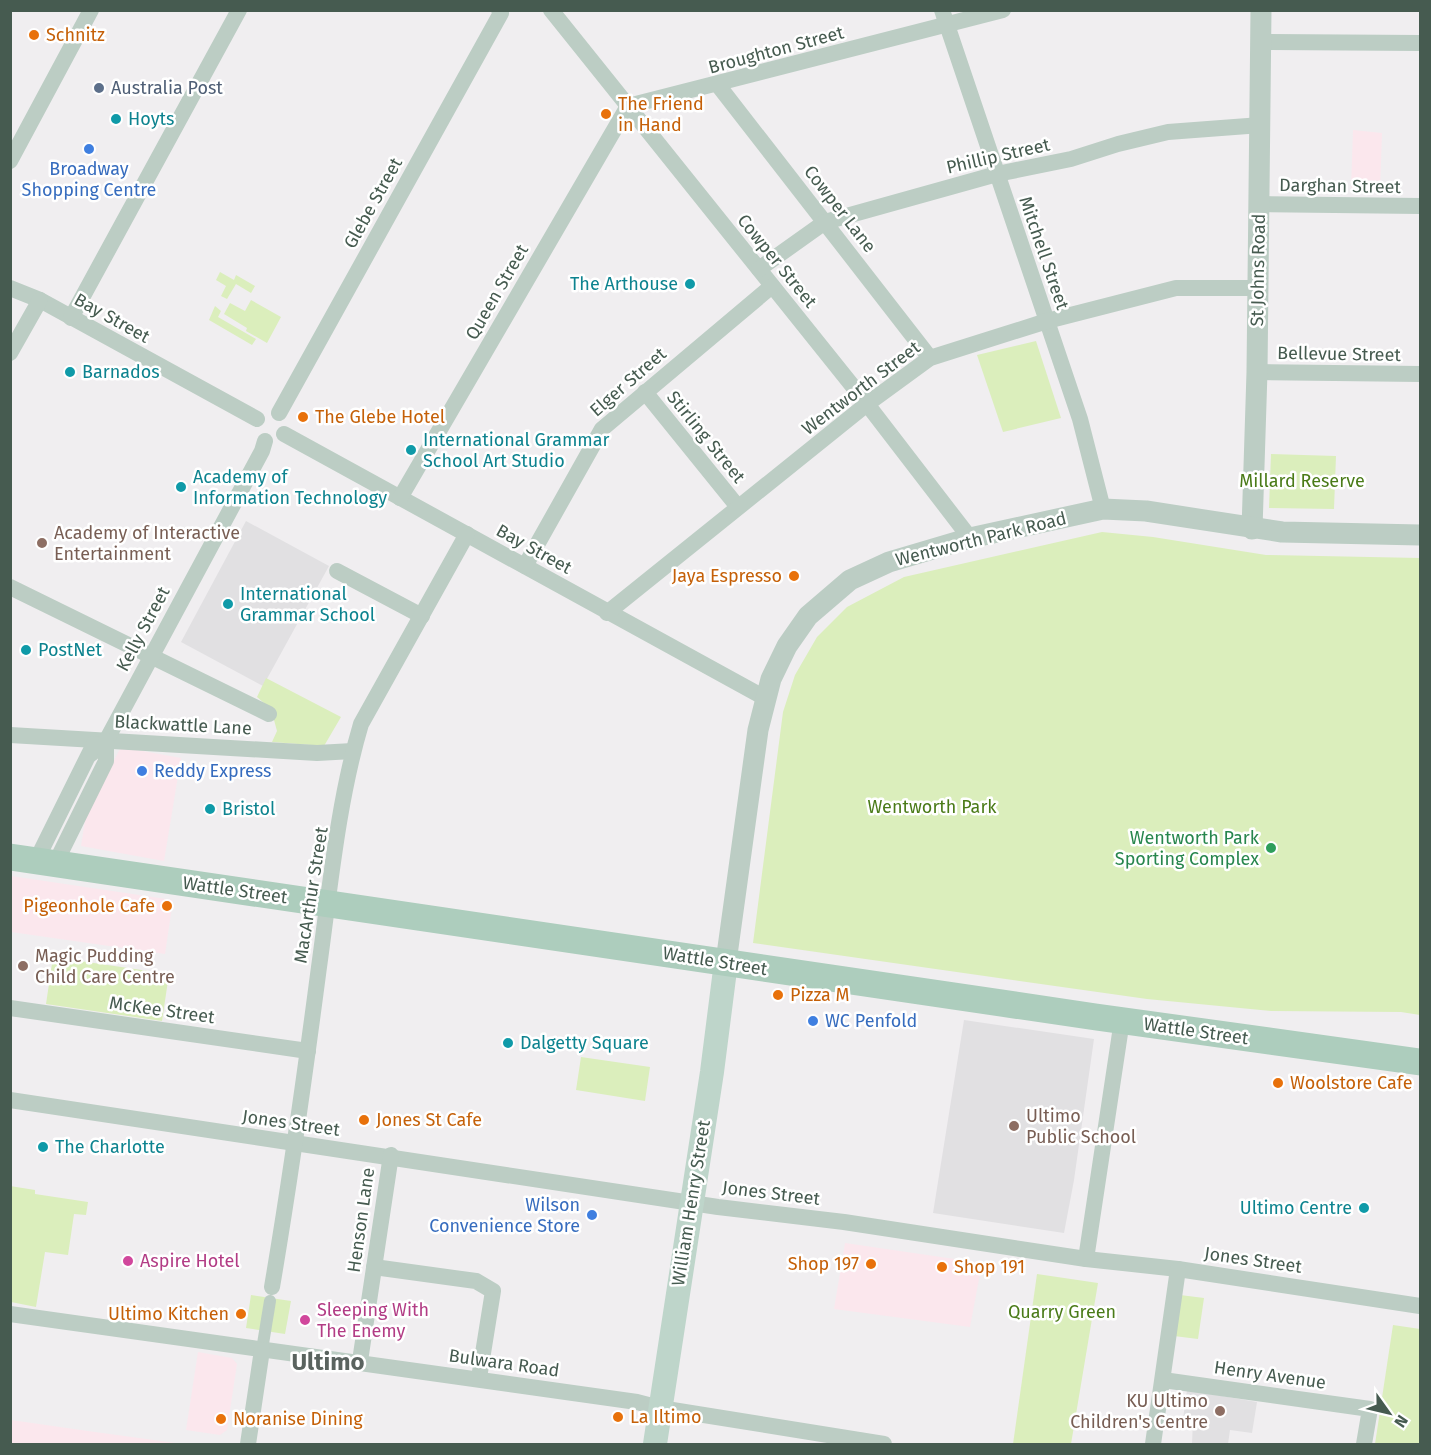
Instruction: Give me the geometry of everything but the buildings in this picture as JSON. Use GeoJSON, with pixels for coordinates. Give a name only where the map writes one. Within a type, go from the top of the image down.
{"type":"FeatureCollection","features":[{"type":"Feature","properties":{"kind":"main road","name":"Wattle Street"},"geometry":{"type":"LineString","coordinates":[[34,861],[1420,1062]]}},
{"type":"Feature","properties":{"kind":"main road","name":"William Henry Street"},"geometry":{"type":"LineString","coordinates":[[655,1444],[712,1072],[726,962]]}},
{"type":"Feature","properties":{"kind":"street"},"geometry":{"type":"LineString","coordinates":[[10,161],[92,10]]}},
{"type":"Feature","properties":{"kind":"street"},"geometry":{"type":"LineString","coordinates":[[70,318],[239,10]]}},
{"type":"Feature","properties":{"kind":"street","name":"Cowper Street"},"geometry":{"type":"LineString","coordinates":[[551,10],[867,404],[970,538]]}},
{"type":"Feature","properties":{"kind":"street","name":"Broughton Street"},"geometry":{"type":"LineString","coordinates":[[628,106],[718,85],[944,18],[1003,10]]}},
{"type":"Feature","properties":{"kind":"street","name":"St Johns Road"},"geometry":{"type":"LineString","coordinates":[[1252,529],[1257,372],[1261,10]]}},
{"type":"Feature","properties":{"kind":"street","name":"Glebe Street"},"geometry":{"type":"LineString","coordinates":[[279,413],[500,12]]}},
{"type":"Feature","properties":{"kind":"street","name":"Mitchell Street"},"geometry":{"type":"LineString","coordinates":[[944,18],[1080,419],[1103,509]]}},
{"type":"Feature","properties":{"kind":"street"},"geometry":{"type":"LineString","coordinates":[[1262,42],[1420,43]]}},
{"type":"Feature","properties":{"kind":"street","name":"Cowper Lane"},"geometry":{"type":"LineString","coordinates":[[718,85],[930,358]]}},
{"type":"Feature","properties":{"kind":"street","name":"Queen Street"},"geometry":{"type":"LineString","coordinates":[[400,498],[628,106]]}},
{"type":"Feature","properties":{"kind":"street","name":"Phillip Street"},"geometry":{"type":"LineString","coordinates":[[759,269],[825,222],[997,174],[1071,159],[1118,144],[1168,132],[1247,128],[1261,125]]}},
{"type":"Feature","properties":{"kind":"street","name":"Darghan Street"},"geometry":{"type":"LineString","coordinates":[[1259,204],[1420,206]]}},
{"type":"Feature","properties":{"kind":"street","name":"Elger Street"},"geometry":{"type":"LineString","coordinates":[[525,566],[602,429],[772,286]]}},
{"type":"Feature","properties":{"kind":"street","name":"Bay Street"},"geometry":{"type":"LineString","coordinates":[[10,288],[40,300],[256,419]]}},
{"type":"Feature","properties":{"kind":"street","name":"Wentworth Street"},"geometry":{"type":"LineString","coordinates":[[607,613],[867,404],[930,358],[1047,321],[1176,288],[1258,288]]}},
{"type":"Feature","properties":{"kind":"street"},"geometry":{"type":"LineString","coordinates":[[10,353],[40,300]]}},
{"type":"Feature","properties":{"kind":"street","name":"Bellevue Street"},"geometry":{"type":"LineString","coordinates":[[1257,372],[1420,375]]}},
{"type":"Feature","properties":{"kind":"street","name":"Stirling Street"},"geometry":{"type":"LineString","coordinates":[[645,392],[738,507]]}},
{"type":"Feature","properties":{"kind":"street"},"geometry":{"type":"LineString","coordinates":[[269,411],[279,413],[285,420],[284,434],[272,442],[265,441],[256,432],[256,419],[269,411]]}},
{"type":"Feature","properties":{"kind":"street","name":"Bay Street"},"geometry":{"type":"LineString","coordinates":[[284,434],[765,698]]}},
{"type":"Feature","properties":{"kind":"street","name":"Kelly Street"},"geometry":{"type":"LineString","coordinates":[[34,861],[97,745],[152,654],[262,451],[265,441]]}},
{"type":"Feature","properties":{"kind":"street","name":"Wentworth Park Road"},"geometry":{"type":"LineString","coordinates":[[726,962],[758,730],[773,673],[787,646],[808,616],[835,591],[866,571],[970,538],[1103,509],[1146,511],[1282,532],[1420,535]]}},
{"type":"Feature","properties":{"kind":"street","name":"MacArthur Street"},"geometry":{"type":"LineString","coordinates":[[248,1444],[296,1144],[328,903],[353,751],[361,724],[466,534]]}},
{"type":"Feature","properties":{"kind":"street"},"geometry":{"type":"LineString","coordinates":[[337,570],[422,616]]}},
{"type":"Feature","properties":{"kind":"street"},"geometry":{"type":"LineString","coordinates":[[10,587],[152,654],[269,714]]}},
{"type":"Feature","properties":{"kind":"street","name":"Blackwattle Lane"},"geometry":{"type":"LineString","coordinates":[[10,735],[97,745],[317,753],[353,751]]}},
{"type":"Feature","properties":{"kind":"street","name":"McKee Street"},"geometry":{"type":"LineString","coordinates":[[10,1008],[308,1051]]}},
{"type":"Feature","properties":{"kind":"street"},"geometry":{"type":"LineString","coordinates":[[1086,1259],[1122,1020]]}},
{"type":"Feature","properties":{"kind":"street","name":"Jones Street"},"geometry":{"type":"LineString","coordinates":[[10,1100],[296,1144],[391,1155],[691,1203],[844,1222],[1086,1259],[1178,1269],[1420,1306]]}},
{"type":"Feature","properties":{"kind":"street","name":"Henson Lane"},"geometry":{"type":"LineString","coordinates":[[360,1361],[391,1155]]}},
{"type":"Feature","properties":{"kind":"street"},"geometry":{"type":"LineString","coordinates":[[374,1267],[476,1281],[493,1291],[479,1378]]}},
{"type":"Feature","properties":{"kind":"street"},"geometry":{"type":"LineString","coordinates":[[1153,1444],[1178,1269]]}},
{"type":"Feature","properties":{"kind":"street","name":"Bulwara Road"},"geometry":{"type":"LineString","coordinates":[[10,1314],[479,1378],[884,1444]]}},
{"type":"Feature","properties":{"kind":"street","name":"Henry Avenue"},"geometry":{"type":"LineString","coordinates":[[1163,1380],[1370,1409],[1364,1444]]}},
{"type":"Feature","properties":{"kind":"shaded area"},"geometry":{"type":"Polygon","coordinates":[[[1353,130],[1382,133],[1380,191],[1351,189],[1353,130]]]}},
{"type":"Feature","properties":{"kind":"shaded area","name":"International Grammar School"},"geometry":{"type":"Polygon","coordinates":[[[246,521],[329,566],[263,686],[181,642],[246,521]]]}},
{"type":"Feature","properties":{"kind":"shaded area"},"geometry":{"type":"Polygon","coordinates":[[[121,747],[181,758],[164,861],[81,846],[86,814],[121,747]]]}},
{"type":"Feature","properties":{"kind":"shaded area"},"geometry":{"type":"Polygon","coordinates":[[[11,876],[173,900],[165,954],[11,932],[11,876]]]}},
{"type":"Feature","properties":{"kind":"shaded area","name":"Ultimo Public School"},"geometry":{"type":"Polygon","coordinates":[[[964,1020],[1094,1039],[1064,1233],[933,1213],[964,1020]]]}},
{"type":"Feature","properties":{"kind":"shaded area"},"geometry":{"type":"Polygon","coordinates":[[[845,1243],[982,1263],[970,1327],[834,1309],[845,1243]]]}},
{"type":"Feature","properties":{"kind":"shaded area"},"geometry":{"type":"Polygon","coordinates":[[[198,1352],[232,1358],[237,1364],[227,1430],[220,1435],[186,1430],[198,1352]]]}},
{"type":"Feature","properties":{"kind":"shaded area","name":"KU Ultimo Children's Centre"},"geometry":{"type":"Polygon","coordinates":[[[1187,1390],[1257,1402],[1252,1433],[1230,1430],[1228,1444],[1192,1444],[1193,1420],[1183,1419],[1187,1390]]]}},
{"type":"Feature","properties":{"kind":"shaded area"},"geometry":{"type":"Polygon","coordinates":[[[11,1420],[95,1432],[183,1444],[11,1444],[11,1420]]]}},
{"type":"Feature","properties":{"kind":"green space"},"geometry":{"type":"Polygon","coordinates":[[[220,272],[234,280],[236,275],[255,286],[251,293],[236,284],[227,299],[221,296],[226,286],[216,280],[220,272]]]}},
{"type":"Feature","properties":{"kind":"green space"},"geometry":{"type":"Polygon","coordinates":[[[251,300],[281,317],[267,343],[224,314],[230,303],[245,311],[251,300]]]}},
{"type":"Feature","properties":{"kind":"green space"},"geometry":{"type":"Polygon","coordinates":[[[215,306],[221,311],[218,317],[256,339],[252,345],[209,320],[215,306]]]}},
{"type":"Feature","properties":{"kind":"green space"},"geometry":{"type":"Polygon","coordinates":[[[1036,341],[1061,418],[1003,432],[977,355],[1036,341]]]}},
{"type":"Feature","properties":{"kind":"green space","name":"Millard Reserve"},"geometry":{"type":"Polygon","coordinates":[[[1271,454],[1336,456],[1334,509],[1269,508],[1271,454]]]}},
{"type":"Feature","properties":{"kind":"green space","name":"Wentworth Park"},"geometry":{"type":"Polygon","coordinates":[[[1102,532],[1153,537],[1266,555],[1420,558],[1420,1015],[1401,1012],[1271,1011],[1147,999],[753,943],[783,712],[795,675],[817,637],[847,607],[904,577],[1102,532]]]}},
{"type":"Feature","properties":{"kind":"green space"},"geometry":{"type":"Polygon","coordinates":[[[266,678],[341,717],[324,746],[272,742],[277,731],[271,709],[257,697],[266,678]]]}},
{"type":"Feature","properties":{"kind":"green space"},"geometry":{"type":"Polygon","coordinates":[[[53,957],[169,974],[162,1021],[46,1004],[53,957]]]}},
{"type":"Feature","properties":{"kind":"green space"},"geometry":{"type":"Polygon","coordinates":[[[581,1057],[650,1067],[645,1101],[576,1090],[581,1057]]]}},
{"type":"Feature","properties":{"kind":"green space"},"geometry":{"type":"Polygon","coordinates":[[[10,1186],[35,1190],[35,1194],[88,1202],[86,1215],[74,1214],[68,1255],[45,1252],[36,1307],[11,1302],[10,1186]]]}},
{"type":"Feature","properties":{"kind":"green space","name":"Quarry Green"},"geometry":{"type":"Polygon","coordinates":[[[1037,1274],[1098,1283],[1071,1444],[1013,1444],[1037,1274]]]}},
{"type":"Feature","properties":{"kind":"green space"},"geometry":{"type":"Polygon","coordinates":[[[251,1295],[291,1301],[285,1334],[246,1328],[251,1295]]]}},
{"type":"Feature","properties":{"kind":"green space"},"geometry":{"type":"Polygon","coordinates":[[[1180,1295],[1204,1298],[1198,1339],[1174,1336],[1180,1295]]]}},
{"type":"Feature","properties":{"kind":"green space"},"geometry":{"type":"Polygon","coordinates":[[[1393,1325],[1420,1329],[1420,1444],[1375,1444],[1393,1325]]]}},
{"type":"Feature","properties":{"kind":"place","name":"Schnitz"},"geometry":{"type":"Point","coordinates":[34,35]}},
{"type":"Feature","properties":{"kind":"place","name":"Australia Post"},"geometry":{"type":"Point","coordinates":[99,88]}},
{"type":"Feature","properties":{"kind":"place","name":"The Friend in Hand"},"geometry":{"type":"Point","coordinates":[606,114]}},
{"type":"Feature","properties":{"kind":"place","name":"Hoyts"},"geometry":{"type":"Point","coordinates":[116,119]}},
{"type":"Feature","properties":{"kind":"place","name":"Broadway Shopping Centre"},"geometry":{"type":"Point","coordinates":[89,149]}},
{"type":"Feature","properties":{"kind":"place","name":"The Arthouse"},"geometry":{"type":"Point","coordinates":[690,284]}},
{"type":"Feature","properties":{"kind":"place","name":"Barnados"},"geometry":{"type":"Point","coordinates":[70,372]}},
{"type":"Feature","properties":{"kind":"place","name":"The Glebe Hotel"},"geometry":{"type":"Point","coordinates":[303,417]}},
{"type":"Feature","properties":{"kind":"place","name":"International Grammar School Art Studio"},"geometry":{"type":"Point","coordinates":[411,450]}},
{"type":"Feature","properties":{"kind":"place","name":"Academy of Information Technology"},"geometry":{"type":"Point","coordinates":[181,487]}},
{"type":"Feature","properties":{"kind":"place","name":"Academy of Interactive Entertainment"},"geometry":{"type":"Point","coordinates":[42,543]}},
{"type":"Feature","properties":{"kind":"place","name":"Jaya Espresso"},"geometry":{"type":"Point","coordinates":[794,576]}},
{"type":"Feature","properties":{"kind":"place","name":"International Grammar School"},"geometry":{"type":"Point","coordinates":[228,604]}},
{"type":"Feature","properties":{"kind":"place","name":"PostNet"},"geometry":{"type":"Point","coordinates":[26,650]}},
{"type":"Feature","properties":{"kind":"place","name":"Reddy Express"},"geometry":{"type":"Point","coordinates":[142,771]}},
{"type":"Feature","properties":{"kind":"place","name":"Bristol"},"geometry":{"type":"Point","coordinates":[210,809]}},
{"type":"Feature","properties":{"kind":"place","name":"Wentworth Park Sporting Complex"},"geometry":{"type":"Point","coordinates":[1271,848]}},
{"type":"Feature","properties":{"kind":"place","name":"Pigeonhole Cafe"},"geometry":{"type":"Point","coordinates":[167,906]}},
{"type":"Feature","properties":{"kind":"place","name":"Magic Pudding Child Care Centre"},"geometry":{"type":"Point","coordinates":[23,966]}},
{"type":"Feature","properties":{"kind":"place","name":"Pizza M"},"geometry":{"type":"Point","coordinates":[778,995]}},
{"type":"Feature","properties":{"kind":"place","name":"WC Penfold"},"geometry":{"type":"Point","coordinates":[813,1021]}},
{"type":"Feature","properties":{"kind":"place","name":"Dalgetty Square"},"geometry":{"type":"Point","coordinates":[508,1043]}},
{"type":"Feature","properties":{"kind":"place","name":"Woolstore Cafe"},"geometry":{"type":"Point","coordinates":[1278,1083]}},
{"type":"Feature","properties":{"kind":"place","name":"Jones St Cafe"},"geometry":{"type":"Point","coordinates":[364,1120]}},
{"type":"Feature","properties":{"kind":"place","name":"Ultimo Public School"},"geometry":{"type":"Point","coordinates":[1014,1126]}},
{"type":"Feature","properties":{"kind":"place","name":"The Charlotte"},"geometry":{"type":"Point","coordinates":[43,1147]}},
{"type":"Feature","properties":{"kind":"place","name":"Ultimo Centre"},"geometry":{"type":"Point","coordinates":[1364,1208]}},
{"type":"Feature","properties":{"kind":"place","name":"Wilson Convenience Store"},"geometry":{"type":"Point","coordinates":[592,1215]}},
{"type":"Feature","properties":{"kind":"place","name":"Aspire Hotel"},"geometry":{"type":"Point","coordinates":[128,1261]}},
{"type":"Feature","properties":{"kind":"place","name":"Shop 197"},"geometry":{"type":"Point","coordinates":[871,1264]}},
{"type":"Feature","properties":{"kind":"place","name":"Shop 191"},"geometry":{"type":"Point","coordinates":[942,1267]}},
{"type":"Feature","properties":{"kind":"place","name":"Ultimo Kitchen"},"geometry":{"type":"Point","coordinates":[241,1314]}},
{"type":"Feature","properties":{"kind":"place","name":"Sleeping With The Enemy"},"geometry":{"type":"Point","coordinates":[305,1320]}},
{"type":"Feature","properties":{"kind":"place","name":"KU Ultimo Children's Centre"},"geometry":{"type":"Point","coordinates":[1220,1411]}},
{"type":"Feature","properties":{"kind":"place","name":"La Iltimo"},"geometry":{"type":"Point","coordinates":[618,1417]}},
{"type":"Feature","properties":{"kind":"place","name":"Noranise Dining"},"geometry":{"type":"Point","coordinates":[221,1419]}},
{"type":"Feature","properties":{"kind":"district","name":"Ultimo"},"geometry":{"type":"Point","coordinates":[328,1362]}}]}
